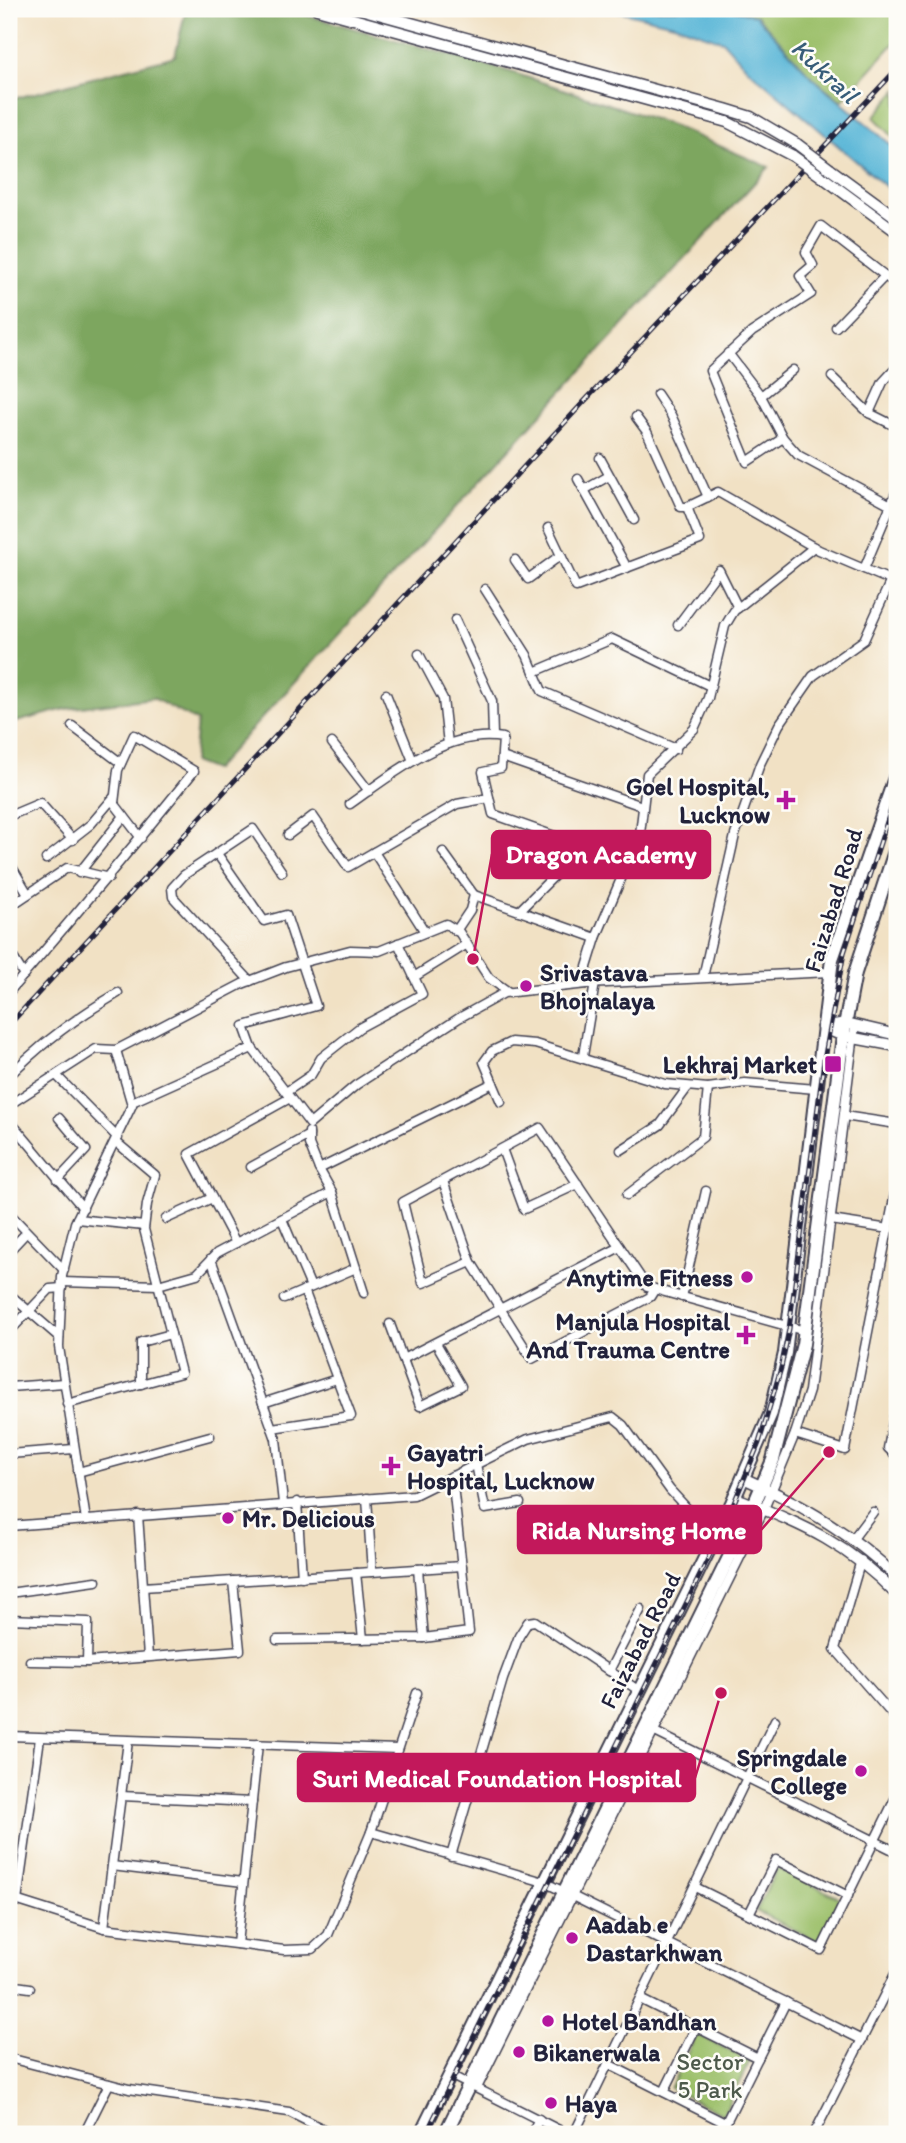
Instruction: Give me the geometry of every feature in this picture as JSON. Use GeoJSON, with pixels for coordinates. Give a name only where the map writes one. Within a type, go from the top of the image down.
{"type":"FeatureCollection","features":[{"type":"Feature","properties":{"kind":"main road","name":"Faizabad Road"},"geometry":{"type":"LineString","coordinates":[[421,2134],[719,1528],[771,1413],[789,1328],[830,972],[897,772]]}},
{"type":"Feature","properties":{"kind":"main road","name":"Faizabad Road"},"geometry":{"type":"LineString","coordinates":[[445,2134],[473,2086],[649,1729],[739,1536],[759,1507],[767,1489],[788,1414],[805,1331],[855,973],[897,845]]}},
{"type":"Feature","properties":{"kind":"street"},"geometry":{"type":"LineString","coordinates":[[317,9],[727,122],[793,156],[897,232]]}},
{"type":"Feature","properties":{"kind":"street"},"geometry":{"type":"LineString","coordinates":[[360,9],[751,117],[797,144],[897,218]]}},
{"type":"Feature","properties":{"kind":"street"},"geometry":{"type":"LineString","coordinates":[[783,438],[747,462],[710,371],[752,332],[811,294],[800,276],[813,265],[806,252],[821,226],[897,285]]}},
{"type":"Feature","properties":{"kind":"street"},"geometry":{"type":"LineString","coordinates":[[836,327],[885,276]]}},
{"type":"Feature","properties":{"kind":"street"},"geometry":{"type":"LineString","coordinates":[[728,353],[761,396],[783,438],[798,456],[891,505]]}},
{"type":"Feature","properties":{"kind":"street"},"geometry":{"type":"LineString","coordinates":[[869,413],[883,382],[897,367]]}},
{"type":"Feature","properties":{"kind":"street"},"geometry":{"type":"LineString","coordinates":[[761,396],[793,370]]}},
{"type":"Feature","properties":{"kind":"street"},"geometry":{"type":"LineString","coordinates":[[832,377],[869,413],[897,426]]}},
{"type":"Feature","properties":{"kind":"street"},"geometry":{"type":"LineString","coordinates":[[657,394],[671,415],[708,497]]}},
{"type":"Feature","properties":{"kind":"street"},"geometry":{"type":"LineString","coordinates":[[636,417],[647,432],[681,507],[687,507],[718,492],[814,547],[894,581],[864,640],[813,676],[779,724],[760,764],[735,835],[703,977]]}},
{"type":"Feature","properties":{"kind":"street"},"geometry":{"type":"LineString","coordinates":[[600,458],[634,520]]}},
{"type":"Feature","properties":{"kind":"street"},"geometry":{"type":"LineString","coordinates":[[584,490],[610,476]]}},
{"type":"Feature","properties":{"kind":"street"},"geometry":{"type":"LineString","coordinates":[[578,480],[627,568]]}},
{"type":"Feature","properties":{"kind":"street"},"geometry":{"type":"LineString","coordinates":[[864,569],[897,490]]}},
{"type":"Feature","properties":{"kind":"street"},"geometry":{"type":"LineString","coordinates":[[548,528],[576,587],[701,540],[687,507]]}},
{"type":"Feature","properties":{"kind":"street"},"geometry":{"type":"LineString","coordinates":[[583,1056],[591,983],[587,967],[596,938],[640,834],[647,774],[655,763],[676,748],[694,729],[710,686],[725,626],[738,608],[814,547]]}},
{"type":"Feature","properties":{"kind":"street"},"geometry":{"type":"LineString","coordinates":[[515,561],[528,579],[561,555]]}},
{"type":"Feature","properties":{"kind":"street"},"geometry":{"type":"LineString","coordinates":[[678,625],[719,570],[738,608]]}},
{"type":"Feature","properties":{"kind":"street"},"geometry":{"type":"LineString","coordinates":[[485,589],[527,655],[542,691],[676,748]]}},
{"type":"Feature","properties":{"kind":"street"},"geometry":{"type":"LineString","coordinates":[[455,620],[492,701],[493,736]]}},
{"type":"Feature","properties":{"kind":"street"},"geometry":{"type":"LineString","coordinates":[[534,672],[612,639],[710,686]]}},
{"type":"Feature","properties":{"kind":"street"},"geometry":{"type":"LineString","coordinates":[[419,654],[443,699],[448,744]]}},
{"type":"Feature","properties":{"kind":"street"},"geometry":{"type":"LineString","coordinates":[[386,694],[413,761]]}},
{"type":"Feature","properties":{"kind":"street"},"geometry":{"type":"LineString","coordinates":[[72,726],[121,763]]}},
{"type":"Feature","properties":{"kind":"street"},"geometry":{"type":"LineString","coordinates":[[9,992],[108,878],[141,838],[194,771],[134,735],[114,785],[114,803],[141,838]]}},
{"type":"Feature","properties":{"kind":"street"},"geometry":{"type":"LineString","coordinates":[[350,804],[413,761],[448,744],[493,736],[503,738],[501,768],[483,772],[493,814],[630,863]]}},
{"type":"Feature","properties":{"kind":"street"},"geometry":{"type":"LineString","coordinates":[[332,743],[369,791]]}},
{"type":"Feature","properties":{"kind":"street"},"geometry":{"type":"LineString","coordinates":[[502,757],[642,806]]}},
{"type":"Feature","properties":{"kind":"street"},"geometry":{"type":"LineString","coordinates":[[46,859],[73,840],[114,797]]}},
{"type":"Feature","properties":{"kind":"street"},"geometry":{"type":"LineString","coordinates":[[288,835],[313,816],[348,867],[457,804],[489,798]]}},
{"type":"Feature","properties":{"kind":"street"},"geometry":{"type":"LineString","coordinates":[[9,816],[40,803],[73,840]]}},
{"type":"Feature","properties":{"kind":"street"},"geometry":{"type":"LineString","coordinates":[[79,873],[124,816]]}},
{"type":"Feature","properties":{"kind":"street"},"geometry":{"type":"LineString","coordinates":[[250,981],[173,897],[172,888],[184,875],[218,855],[253,829],[282,872]]}},
{"type":"Feature","properties":{"kind":"street"},"geometry":{"type":"LineString","coordinates":[[519,911],[562,868],[573,842]]}},
{"type":"Feature","properties":{"kind":"street"},"geometry":{"type":"LineString","coordinates":[[374,852],[425,932]]}},
{"type":"Feature","properties":{"kind":"street"},"geometry":{"type":"LineString","coordinates":[[443,852],[474,895],[596,938]]}},
{"type":"Feature","properties":{"kind":"street"},"geometry":{"type":"LineString","coordinates":[[218,855],[264,921],[286,915],[303,964],[316,1006],[244,1026],[252,1048],[310,1124],[309,1144],[332,1192],[364,1293]]}},
{"type":"Feature","properties":{"kind":"street"},"geometry":{"type":"LineString","coordinates":[[9,862],[28,894]]}},
{"type":"Feature","properties":{"kind":"street"},"geometry":{"type":"LineString","coordinates":[[9,907],[66,869],[108,878]]}},
{"type":"Feature","properties":{"kind":"street"},"geometry":{"type":"LineString","coordinates":[[456,930],[470,911],[474,895]]}},
{"type":"Feature","properties":{"kind":"street"},"geometry":{"type":"LineString","coordinates":[[9,1105],[96,1049],[116,1050],[250,981],[350,950],[379,951],[446,924],[456,930],[489,978],[510,993]]}},
{"type":"Feature","properties":{"kind":"street"},"geometry":{"type":"LineString","coordinates":[[236,1243],[189,1154],[288,1095],[311,1075],[321,1058],[359,1028],[422,994],[398,943]]}},
{"type":"Feature","properties":{"kind":"street"},"geometry":{"type":"LineString","coordinates":[[414,977],[467,944]]}},
{"type":"Feature","properties":{"kind":"street"},"geometry":{"type":"LineString","coordinates":[[9,951],[24,975]]}},
{"type":"Feature","properties":{"kind":"street"},"geometry":{"type":"LineString","coordinates":[[310,1124],[379,1070],[459,1018],[510,993],[591,983],[830,972]]}},
{"type":"Feature","properties":{"kind":"street"},"geometry":{"type":"LineString","coordinates":[[9,1076],[43,1042],[76,1017],[118,993]]}},
{"type":"Feature","properties":{"kind":"street"},"geometry":{"type":"LineString","coordinates":[[822,1027],[897,1034]]}},
{"type":"Feature","properties":{"kind":"street"},"geometry":{"type":"LineString","coordinates":[[849,1031],[897,1046]]}},
{"type":"Feature","properties":{"kind":"street"},"geometry":{"type":"LineString","coordinates":[[767,1489],[795,1434],[809,1391],[844,1116],[849,1031]]}},
{"type":"Feature","properties":{"kind":"street"},"geometry":{"type":"LineString","coordinates":[[501,1102],[484,1062],[492,1051],[511,1042],[534,1044],[583,1056],[665,1084],[708,1088],[745,1083],[816,1089]]}},
{"type":"Feature","properties":{"kind":"street"},"geometry":{"type":"LineString","coordinates":[[132,1102],[252,1048]]}},
{"type":"Feature","properties":{"kind":"street"},"geometry":{"type":"LineString","coordinates":[[86,1520],[64,1382],[60,1337],[62,1285],[77,1219],[117,1140],[132,1102],[116,1050]]}},
{"type":"Feature","properties":{"kind":"street"},"geometry":{"type":"LineString","coordinates":[[57,1076],[117,1140],[155,1175],[144,1226],[181,1373],[67,1404]]}},
{"type":"Feature","properties":{"kind":"street"},"geometry":{"type":"LineString","coordinates":[[319,1169],[493,1083]]}},
{"type":"Feature","properties":{"kind":"street"},"geometry":{"type":"LineString","coordinates":[[621,1150],[660,1125],[688,1087]]}},
{"type":"Feature","properties":{"kind":"street"},"geometry":{"type":"LineString","coordinates":[[627,1195],[703,1137],[708,1088]]}},
{"type":"Feature","properties":{"kind":"street"},"geometry":{"type":"LineString","coordinates":[[844,1116],[897,1124]]}},
{"type":"Feature","properties":{"kind":"street"},"geometry":{"type":"LineString","coordinates":[[58,1180],[86,1150],[59,1118]]}},
{"type":"Feature","properties":{"kind":"street"},"geometry":{"type":"LineString","coordinates":[[9,1120],[83,1208]]}},
{"type":"Feature","properties":{"kind":"street"},"geometry":{"type":"LineString","coordinates":[[471,1262],[423,1283],[403,1202],[540,1128],[648,1287],[805,1331]]}},
{"type":"Feature","properties":{"kind":"street"},"geometry":{"type":"LineString","coordinates":[[251,1167],[309,1135]]}},
{"type":"Feature","properties":{"kind":"street"},"geometry":{"type":"LineString","coordinates":[[502,1149],[524,1209],[578,1184]]}},
{"type":"Feature","properties":{"kind":"street"},"geometry":{"type":"LineString","coordinates":[[443,1181],[471,1262],[532,1359],[650,1297],[654,1289]]}},
{"type":"Feature","properties":{"kind":"street"},"geometry":{"type":"LineString","coordinates":[[795,1434],[845,1450],[897,1183]]}},
{"type":"Feature","properties":{"kind":"street"},"geometry":{"type":"LineString","coordinates":[[682,1297],[706,1191]]}},
{"type":"Feature","properties":{"kind":"street"},"geometry":{"type":"LineString","coordinates":[[9,1332],[50,1289],[62,1285],[158,1284],[197,1274],[211,1259],[236,1243],[332,1192]]}},
{"type":"Feature","properties":{"kind":"street"},"geometry":{"type":"LineString","coordinates":[[166,1219],[212,1198]]}},
{"type":"Feature","properties":{"kind":"street"},"geometry":{"type":"LineString","coordinates":[[9,1213],[64,1270]]}},
{"type":"Feature","properties":{"kind":"street"},"geometry":{"type":"LineString","coordinates":[[77,1219],[144,1226]]}},
{"type":"Feature","properties":{"kind":"street"},"geometry":{"type":"LineString","coordinates":[[272,1428],[351,1416],[282,1219]]}},
{"type":"Feature","properties":{"kind":"street"},"geometry":{"type":"LineString","coordinates":[[831,1220],[889,1229]]}},
{"type":"Feature","properties":{"kind":"street"},"geometry":{"type":"LineString","coordinates":[[9,1251],[26,1233]]}},
{"type":"Feature","properties":{"kind":"street"},"geometry":{"type":"LineString","coordinates":[[403,1359],[620,1247]]}},
{"type":"Feature","properties":{"kind":"street"},"geometry":{"type":"LineString","coordinates":[[211,1259],[276,1439],[283,1503]]}},
{"type":"Feature","properties":{"kind":"street"},"geometry":{"type":"LineString","coordinates":[[284,1299],[356,1268]]}},
{"type":"Feature","properties":{"kind":"street"},"geometry":{"type":"LineString","coordinates":[[9,1294],[27,1312],[60,1337]]}},
{"type":"Feature","properties":{"kind":"street"},"geometry":{"type":"LineString","coordinates":[[390,1324],[420,1406],[461,1386],[436,1343]]}},
{"type":"Feature","properties":{"kind":"street"},"geometry":{"type":"LineString","coordinates":[[141,1384],[141,1342],[171,1334]]}},
{"type":"Feature","properties":{"kind":"street"},"geometry":{"type":"LineString","coordinates":[[263,1403],[337,1379]]}},
{"type":"Feature","properties":{"kind":"street"},"geometry":{"type":"LineString","coordinates":[[9,1387],[64,1382]]}},
{"type":"Feature","properties":{"kind":"street"},"geometry":{"type":"LineString","coordinates":[[897,1402],[888,1448],[897,1458]]}},
{"type":"Feature","properties":{"kind":"street"},"geometry":{"type":"LineString","coordinates":[[9,1526],[414,1495],[528,1439],[613,1417],[638,1444],[670,1490],[694,1516],[739,1536]]}},
{"type":"Feature","properties":{"kind":"street"},"geometry":{"type":"LineString","coordinates":[[78,1472],[210,1437]]}},
{"type":"Feature","properties":{"kind":"street"},"geometry":{"type":"LineString","coordinates":[[9,1454],[74,1449]]}},
{"type":"Feature","properties":{"kind":"street"},"geometry":{"type":"LineString","coordinates":[[476,1465],[485,1509],[520,1503]]}},
{"type":"Feature","properties":{"kind":"street"},"geometry":{"type":"LineString","coordinates":[[277,1640],[424,1638],[469,1632],[452,1476]]}},
{"type":"Feature","properties":{"kind":"street"},"geometry":{"type":"LineString","coordinates":[[743,1478],[822,1517],[897,1578]]}},
{"type":"Feature","properties":{"kind":"street"},"geometry":{"type":"LineString","coordinates":[[734,1497],[820,1534],[861,1560],[896,1592]]}},
{"type":"Feature","properties":{"kind":"street"},"geometry":{"type":"LineString","coordinates":[[367,1498],[372,1572]]}},
{"type":"Feature","properties":{"kind":"street"},"geometry":{"type":"LineString","coordinates":[[297,1503],[302,1577]]}},
{"type":"Feature","properties":{"kind":"street"},"geometry":{"type":"LineString","coordinates":[[759,1507],[649,1729],[897,1852]]}},
{"type":"Feature","properties":{"kind":"street"},"geometry":{"type":"LineString","coordinates":[[852,1540],[873,1512]]}},
{"type":"Feature","properties":{"kind":"street"},"geometry":{"type":"LineString","coordinates":[[138,1516],[148,1657]]}},
{"type":"Feature","properties":{"kind":"street"},"geometry":{"type":"LineString","coordinates":[[861,1560],[835,1649],[897,1720]]}},
{"type":"Feature","properties":{"kind":"street"},"geometry":{"type":"LineString","coordinates":[[143,1587],[462,1566]]}},
{"type":"Feature","properties":{"kind":"street"},"geometry":{"type":"LineString","coordinates":[[418,1569],[424,1638]]}},
{"type":"Feature","properties":{"kind":"street"},"geometry":{"type":"LineString","coordinates":[[355,1573],[362,1639]]}},
{"type":"Feature","properties":{"kind":"street"},"geometry":{"type":"LineString","coordinates":[[9,1593],[96,1581]]}},
{"type":"Feature","properties":{"kind":"street"},"geometry":{"type":"LineString","coordinates":[[30,1661],[87,1662],[240,1650],[233,1581]]}},
{"type":"Feature","properties":{"kind":"street"},"geometry":{"type":"LineString","coordinates":[[609,1671],[641,1609]]}},
{"type":"Feature","properties":{"kind":"street"},"geometry":{"type":"LineString","coordinates":[[9,1619],[88,1622],[87,1662]]}},
{"type":"Feature","properties":{"kind":"street"},"geometry":{"type":"LineString","coordinates":[[451,1856],[503,1679],[519,1636],[528,1622],[535,1620],[638,1690]]}},
{"type":"Feature","properties":{"kind":"street"},"geometry":{"type":"LineString","coordinates":[[40,1738],[13,1900],[104,1928],[284,1950],[313,1949],[328,1936],[371,1832],[417,1693]]}},
{"type":"Feature","properties":{"kind":"street"},"geometry":{"type":"LineString","coordinates":[[574,2134],[775,1720]]}},
{"type":"Feature","properties":{"kind":"street"},"geometry":{"type":"LineString","coordinates":[[9,1737],[398,1749]]}},
{"type":"Feature","properties":{"kind":"street"},"geometry":{"type":"LineString","coordinates":[[104,1928],[128,1741]]}},
{"type":"Feature","properties":{"kind":"street"},"geometry":{"type":"LineString","coordinates":[[237,1944],[258,1744]]}},
{"type":"Feature","properties":{"kind":"street"},"geometry":{"type":"LineString","coordinates":[[695,1886],[821,1950],[897,1795]]}},
{"type":"Feature","properties":{"kind":"street"},"geometry":{"type":"LineString","coordinates":[[121,1796],[252,1802]]}},
{"type":"Feature","properties":{"kind":"street"},"geometry":{"type":"LineString","coordinates":[[371,1832],[544,1882],[862,2039]]}},
{"type":"Feature","properties":{"kind":"street"},"geometry":{"type":"LineString","coordinates":[[749,1914],[776,1860],[848,1896]]}},
{"type":"Feature","properties":{"kind":"street"},"geometry":{"type":"LineString","coordinates":[[112,1866],[243,1882]]}},
{"type":"Feature","properties":{"kind":"street"},"geometry":{"type":"LineString","coordinates":[[814,2134],[897,1970]]}},
{"type":"Feature","properties":{"kind":"street"},"geometry":{"type":"LineString","coordinates":[[9,1984],[30,1988]]}},
{"type":"Feature","properties":{"kind":"street"},"geometry":{"type":"LineString","coordinates":[[640,1999],[758,2058]]}},
{"type":"Feature","properties":{"kind":"street"},"geometry":{"type":"LineString","coordinates":[[720,2134],[786,2002]]}},
{"type":"Feature","properties":{"kind":"street"},"geometry":{"type":"LineString","coordinates":[[664,2092],[696,2027]]}},
{"type":"Feature","properties":{"kind":"street"},"geometry":{"type":"LineString","coordinates":[[9,2058],[109,2084],[289,2112],[333,2134]]}},
{"type":"Feature","properties":{"kind":"street"},"geometry":{"type":"LineString","coordinates":[[608,2064],[725,2123]]}},
{"type":"Feature","properties":{"kind":"street"},"geometry":{"type":"LineString","coordinates":[[450,2075],[567,2134]]}},
{"type":"Feature","properties":{"kind":"street"},"geometry":{"type":"LineString","coordinates":[[84,2134],[109,2084]]}},
{"type":"Feature","properties":{"kind":"street"},"geometry":{"type":"LineString","coordinates":[[531,2134],[539,2119]]}},
{"type":"Feature","properties":{"kind":"green space"},"geometry":{"type":"Polygon","coordinates":[[[186,9],[284,9],[511,72],[666,123],[769,167],[214,770],[193,762],[197,721],[153,698],[65,709],[9,724],[9,100],[175,56],[186,9]]]}},
{"type":"Feature","properties":{"kind":"green space"},"geometry":{"type":"Polygon","coordinates":[[[732,9],[887,9],[897,18],[897,40],[842,101],[813,78],[757,16],[732,9]]]}},
{"type":"Feature","properties":{"kind":"green space"},"geometry":{"type":"Polygon","coordinates":[[[897,90],[897,141],[874,117],[897,90]]]}},
{"type":"Feature","properties":{"kind":"green space"},"geometry":{"type":"Polygon","coordinates":[[[777,1868],[840,1898],[819,1942],[756,1911],[777,1868]]]}},
{"type":"Feature","properties":{"kind":"green space","name":"Sector 5 Park"},"geometry":{"type":"Polygon","coordinates":[[[697,2034],[750,2061],[723,2115],[670,2088],[697,2034]]]}},
{"type":"Feature","properties":{"kind":"water"},"geometry":{"type":"Polygon","coordinates":[[[609,9],[732,9],[756,16],[813,78],[897,150],[897,196],[747,68],[723,41],[674,24],[609,9]]]}},
{"type":"Feature","properties":{"kind":"railway"},"geometry":{"type":"LineString","coordinates":[[9,1025],[581,405],[897,69]]}},
{"type":"Feature","properties":{"kind":"railway"},"geometry":{"type":"LineString","coordinates":[[426,2134],[726,1522],[759,1443],[781,1368],[789,1329],[824,1060],[844,953],[897,791]]}},
{"type":"Feature","properties":{"kind":"place","name":"Goel Hospital, Lucknow"},"geometry":{"type":"Point","coordinates":[786,800]}},
{"type":"Feature","properties":{"kind":"place","name":"Dragon Academy"},"geometry":{"type":"Point","coordinates":[473,959]}},
{"type":"Feature","properties":{"kind":"place","name":"Srivastava Bhojnalaya"},"geometry":{"type":"Point","coordinates":[526,986]}},
{"type":"Feature","properties":{"kind":"place","name":"Lekhraj Market"},"geometry":{"type":"Point","coordinates":[833,1064]}},
{"type":"Feature","properties":{"kind":"place","name":"Anytime Fitness"},"geometry":{"type":"Point","coordinates":[747,1277]}},
{"type":"Feature","properties":{"kind":"place","name":"Manjula Hospital And Trauma Centre"},"geometry":{"type":"Point","coordinates":[746,1335]}},
{"type":"Feature","properties":{"kind":"place","name":"Rida Nursing Home"},"geometry":{"type":"Point","coordinates":[829,1452]}},
{"type":"Feature","properties":{"kind":"place","name":"Gayatri Hospital, Lucknow"},"geometry":{"type":"Point","coordinates":[391,1466]}},
{"type":"Feature","properties":{"kind":"place","name":"Mr. Delicious"},"geometry":{"type":"Point","coordinates":[228,1518]}},
{"type":"Feature","properties":{"kind":"place","name":"Suri Medical Foundation Hospital"},"geometry":{"type":"Point","coordinates":[721,1693]}},
{"type":"Feature","properties":{"kind":"place","name":"Springdale College"},"geometry":{"type":"Point","coordinates":[861,1771]}},
{"type":"Feature","properties":{"kind":"place","name":"Aadab e Dastarkhwan"},"geometry":{"type":"Point","coordinates":[572,1938]}},
{"type":"Feature","properties":{"kind":"place","name":"Hotel Bandhan"},"geometry":{"type":"Point","coordinates":[548,2021]}},
{"type":"Feature","properties":{"kind":"place","name":"Bikanerwala"},"geometry":{"type":"Point","coordinates":[519,2052]}},
{"type":"Feature","properties":{"kind":"place","name":"Haya"},"geometry":{"type":"Point","coordinates":[551,2103]}},
{"type":"Feature","properties":{"kind":"water label","name":"Kukrail"},"geometry":{"type":"Point","coordinates":[825,71]}}]}
